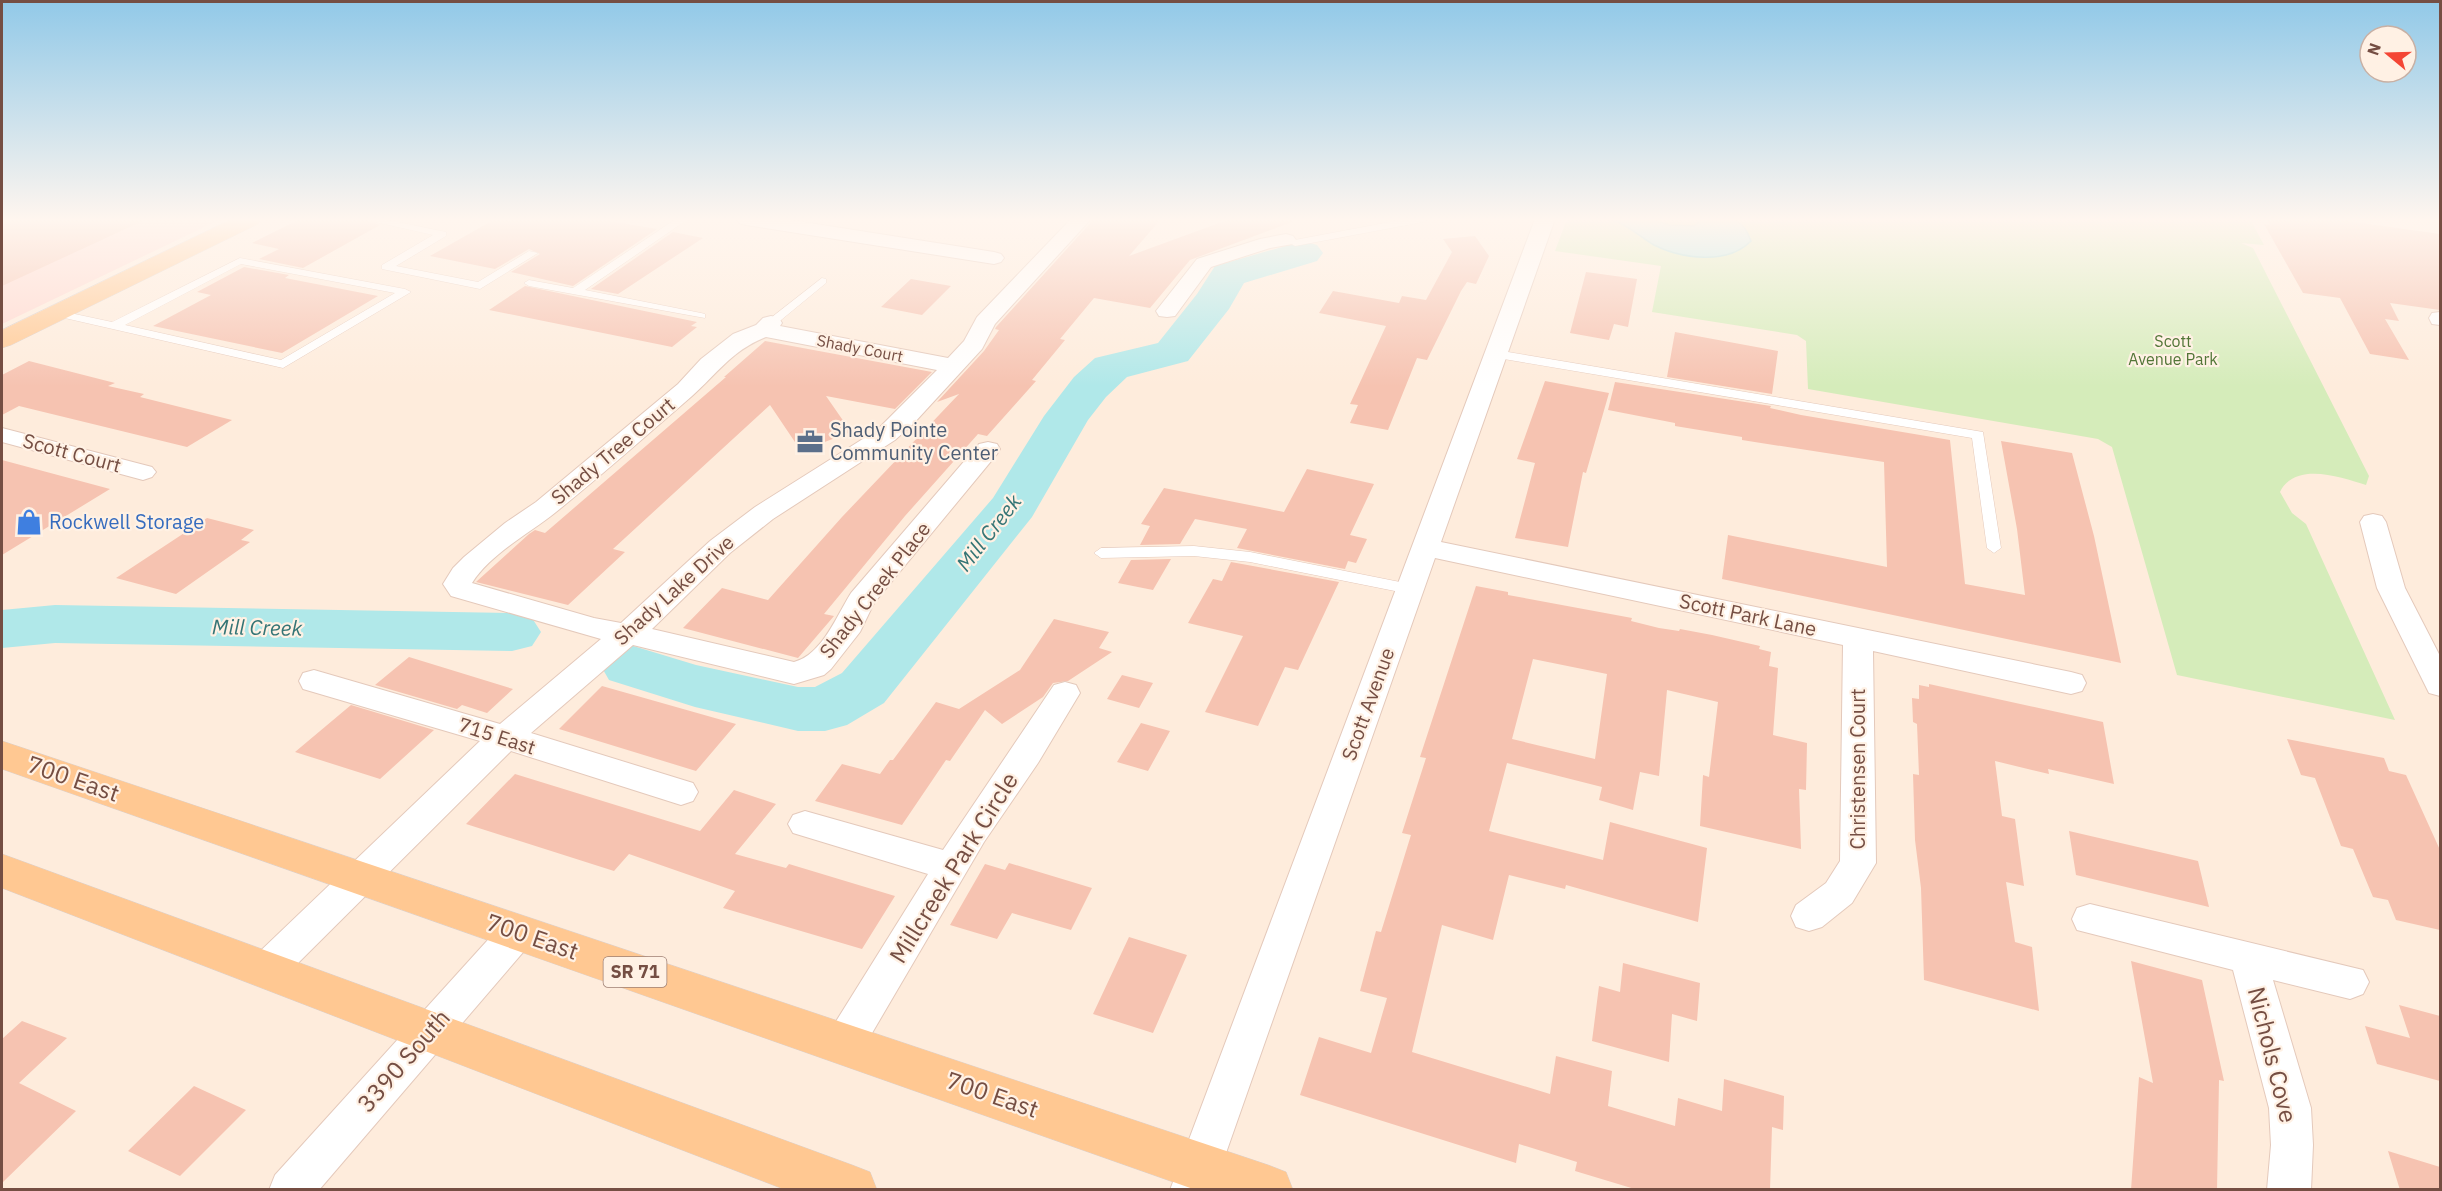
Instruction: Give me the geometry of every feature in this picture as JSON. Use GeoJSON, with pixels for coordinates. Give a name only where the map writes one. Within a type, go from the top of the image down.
{"type":"FeatureCollection","features":[{"type":"Feature","properties":{"kind":"main road"},"geometry":{"type":"LineString","coordinates":[[2,340],[135,275]]}},
{"type":"Feature","properties":{"kind":"main road","name":"700 East"},"geometry":{"type":"LineString","coordinates":[[2,755],[844,1044],[1195,1178],[1268,1190]]}},
{"type":"Feature","properties":{"kind":"main road"},"geometry":{"type":"LineString","coordinates":[[2,871],[852,1190]]}},
{"type":"Feature","properties":{"kind":"street","name":"Shady Lake Drive"},"geometry":{"type":"LineString","coordinates":[[266,970],[504,738],[653,612],[734,535],[886,435],[955,366],[974,344],[985,322],[1030,275]]}},
{"type":"Feature","properties":{"kind":"street"},"geometry":{"type":"LineString","coordinates":[[1167,311],[1195,275]]}},
{"type":"Feature","properties":{"kind":"street","name":"Scott Avenue"},"geometry":{"type":"LineString","coordinates":[[1195,1178],[1525,275]]}},
{"type":"Feature","properties":{"kind":"street","name":"Shady Court"},"geometry":{"type":"LineString","coordinates":[[768,327],[955,366]]}},
{"type":"Feature","properties":{"kind":"street","name":"Shady Tree Court"},"geometry":{"type":"LineString","coordinates":[[458,584],[463,574],[474,563],[514,529],[545,508],[678,396],[709,364],[741,339],[768,327]]}},
{"type":"Feature","properties":{"kind":"street","name":"Scott Court"},"geometry":{"type":"LineString","coordinates":[[2,435],[143,472]]}},
{"type":"Feature","properties":{"kind":"street","name":"Shady Creek Place"},"geometry":{"type":"LineString","coordinates":[[458,584],[461,589],[468,592],[593,628],[660,640],[781,671],[803,672],[813,668],[850,625],[861,600],[988,449]]}},
{"type":"Feature","properties":{"kind":"street"},"geometry":{"type":"LineString","coordinates":[[2373,522],[2391,588],[2440,685]]}},
{"type":"Feature","properties":{"kind":"street","name":"Scott Park Lane"},"geometry":{"type":"LineString","coordinates":[[1426,547],[2071,683]]}},
{"type":"Feature","properties":{"kind":"street","name":"Christensen Court"},"geometry":{"type":"LineString","coordinates":[[1809,916],[1839,892],[1858,863],[1858,638]]}},
{"type":"Feature","properties":{"kind":"street","name":"715 East"},"geometry":{"type":"LineString","coordinates":[[314,681],[681,792]]}},
{"type":"Feature","properties":{"kind":"street","name":"Millcreek Park Circle"},"geometry":{"type":"LineString","coordinates":[[844,1044],[951,867],[1065,693]]}},
{"type":"Feature","properties":{"kind":"street"},"geometry":{"type":"LineString","coordinates":[[805,824],[951,867]]}},
{"type":"Feature","properties":{"kind":"street","name":"Nichols Cove"},"geometry":{"type":"LineString","coordinates":[[2090,919],[2350,982]]}},
{"type":"Feature","properties":{"kind":"street","name":"3390 South"},"geometry":{"type":"LineString","coordinates":[[291,1190],[518,932]]}},
{"type":"Feature","properties":{"kind":"street","name":"Nichols Cove"},"geometry":{"type":"LineString","coordinates":[[2247,957],[2290,1108],[2292,1145],[2289,1190]]}},
{"type":"Feature","properties":{"kind":"lane"},"geometry":{"type":"LineString","coordinates":[[114,326],[214,275]]}},
{"type":"Feature","properties":{"kind":"lane"},"geometry":{"type":"LineString","coordinates":[[56,313],[283,364],[405,292],[312,275]]}},
{"type":"Feature","properties":{"kind":"lane"},"geometry":{"type":"LineString","coordinates":[[425,275],[480,286],[498,275]]}},
{"type":"Feature","properties":{"kind":"lane"},"geometry":{"type":"LineString","coordinates":[[575,292],[601,275]]}},
{"type":"Feature","properties":{"kind":"lane"},"geometry":{"type":"LineString","coordinates":[[768,327],[822,281]]}},
{"type":"Feature","properties":{"kind":"lane"},"geometry":{"type":"LineString","coordinates":[[530,283],[701,316]]}},
{"type":"Feature","properties":{"kind":"lane"},"geometry":{"type":"LineString","coordinates":[[1496,354],[1978,435],[1994,548]]}},
{"type":"Feature","properties":{"kind":"lane"},"geometry":{"type":"LineString","coordinates":[[1101,553],[1194,550],[1250,557],[1410,589]]}},
{"type":"Feature","properties":{"kind":"shaded area"},"geometry":{"type":"Polygon","coordinates":[[[2,275],[105,275],[2,324],[2,275]]]}},
{"type":"Feature","properties":{"kind":"green space","name":"Scott Avenue Park"},"geometry":{"type":"Polygon","coordinates":[[[1659,275],[2267,275],[2369,476],[2366,485],[2344,478],[2307,474],[2287,482],[2280,492],[2292,513],[2306,524],[2395,720],[2177,675],[2112,447],[2098,439],[1808,389],[1806,341],[1797,335],[1652,312],[1659,275]]]}},
{"type":"Feature","properties":{"kind":"building"},"geometry":{"type":"Polygon","coordinates":[[[2,275],[27,275],[2,286],[2,275]]]}},
{"type":"Feature","properties":{"kind":"building"},"geometry":{"type":"Polygon","coordinates":[[[230,275],[287,275],[289,275],[285,278],[378,296],[282,353],[153,326],[211,295],[197,292],[230,275]]]}},
{"type":"Feature","properties":{"kind":"building"},"geometry":{"type":"Polygon","coordinates":[[[522,275],[590,275],[573,286],[522,275]]]}},
{"type":"Feature","properties":{"kind":"building"},"geometry":{"type":"Polygon","coordinates":[[[612,275],[647,275],[618,294],[591,289],[612,275]]]}},
{"type":"Feature","properties":{"kind":"building"},"geometry":{"type":"Polygon","coordinates":[[[1044,275],[1178,275],[1150,308],[1094,298],[1060,339],[1065,340],[1032,380],[1036,381],[987,436],[978,434],[905,516],[824,614],[834,616],[798,658],[683,628],[722,588],[768,600],[842,517],[959,394],[937,402],[984,351],[999,330],[995,329],[1044,275]]]}},
{"type":"Feature","properties":{"kind":"building"},"geometry":{"type":"Polygon","coordinates":[[[1440,275],[1480,275],[1476,284],[1467,282],[1461,291],[1427,360],[1417,358],[1388,430],[1350,423],[1358,405],[1350,404],[1386,326],[1319,313],[1333,291],[1399,303],[1402,296],[1426,300],[1440,275]]]}},
{"type":"Feature","properties":{"kind":"building"},"geometry":{"type":"Polygon","coordinates":[[[1585,275],[1637,279],[1628,327],[1614,324],[1609,340],[1570,333],[1585,275]]]}},
{"type":"Feature","properties":{"kind":"building"},"geometry":{"type":"Polygon","coordinates":[[[2293,275],[2440,275],[2440,310],[2390,303],[2399,321],[2385,319],[2409,360],[2370,354],[2340,298],[2303,293],[2293,275]]]}},
{"type":"Feature","properties":{"kind":"building"},"geometry":{"type":"Polygon","coordinates":[[[911,279],[951,286],[922,315],[881,307],[911,279]]]}},
{"type":"Feature","properties":{"kind":"building"},"geometry":{"type":"Polygon","coordinates":[[[525,286],[697,322],[691,326],[697,327],[672,347],[489,310],[525,286]]]}},
{"type":"Feature","properties":{"kind":"building"},"geometry":{"type":"Polygon","coordinates":[[[1675,332],[1778,351],[1772,394],[1667,377],[1675,332]]]}},
{"type":"Feature","properties":{"kind":"building"},"geometry":{"type":"Polygon","coordinates":[[[765,341],[932,372],[895,409],[826,396],[851,432],[801,451],[770,405],[613,549],[625,552],[568,605],[476,582],[529,534],[535,530],[545,533],[765,341]]]}},
{"type":"Feature","properties":{"kind":"building"},"geometry":{"type":"Polygon","coordinates":[[[29,361],[115,383],[108,386],[144,394],[140,397],[232,420],[187,447],[19,406],[2,415],[2,375],[29,361]]]}},
{"type":"Feature","properties":{"kind":"building"},"geometry":{"type":"Polygon","coordinates":[[[1545,381],[1609,393],[1586,473],[1583,472],[1568,547],[1515,538],[1535,463],[1517,459],[1545,381]]]}},
{"type":"Feature","properties":{"kind":"building"},"geometry":{"type":"Polygon","coordinates":[[[1615,382],[1771,406],[1770,408],[1801,415],[1950,440],[1965,584],[2025,595],[2017,529],[2001,441],[2072,453],[2094,536],[2121,663],[1722,579],[1728,535],[1887,567],[1884,462],[1742,440],[1742,437],[1675,426],[1675,423],[1608,410],[1615,382]]]}},
{"type":"Feature","properties":{"kind":"building","name":"Rockwell Storage"},"geometry":{"type":"Polygon","coordinates":[[[2,460],[110,489],[2,555],[2,460]]]}},
{"type":"Feature","properties":{"kind":"building"},"geometry":{"type":"Polygon","coordinates":[[[1307,469],[1374,484],[1350,535],[1367,539],[1356,563],[1348,561],[1345,569],[1237,548],[1247,529],[1195,519],[1180,544],[1140,545],[1150,526],[1141,524],[1164,488],[1284,512],[1307,469]]]}},
{"type":"Feature","properties":{"kind":"building"},"geometry":{"type":"Polygon","coordinates":[[[207,518],[254,530],[241,540],[250,542],[176,594],[116,578],[207,518]]]}},
{"type":"Feature","properties":{"kind":"building"},"geometry":{"type":"Polygon","coordinates":[[[1171,559],[1153,590],[1118,583],[1131,560],[1171,559]]]}},
{"type":"Feature","properties":{"kind":"building"},"geometry":{"type":"Polygon","coordinates":[[[1231,562],[1339,582],[1298,670],[1285,667],[1258,726],[1205,712],[1243,636],[1188,623],[1213,579],[1222,581],[1231,562]]]}},
{"type":"Feature","properties":{"kind":"building"},"geometry":{"type":"Polygon","coordinates":[[[1476,586],[1508,592],[1508,595],[1632,618],[1631,621],[1659,628],[1712,635],[1760,646],[1759,649],[1771,652],[1769,666],[1778,668],[1773,735],[1807,743],[1806,790],[1799,789],[1801,849],[1700,826],[1703,775],[1709,777],[1718,702],[1667,690],[1659,776],[1640,772],[1633,810],[1599,800],[1602,787],[1507,763],[1489,831],[1603,860],[1610,822],[1707,848],[1698,922],[1566,885],[1565,889],[1509,875],[1493,940],[1442,925],[1412,1052],[1550,1094],[1556,1056],[1612,1071],[1608,1106],[1675,1126],[1678,1098],[1722,1111],[1724,1079],[1784,1096],[1783,1130],[1772,1127],[1770,1190],[1638,1190],[1575,1171],[1577,1162],[1519,1144],[1516,1163],[1300,1095],[1319,1037],[1371,1053],[1387,998],[1360,991],[1376,931],[1381,932],[1411,835],[1402,833],[1426,758],[1420,757],[1476,586]],[[1533,659],[1512,739],[1595,759],[1607,674],[1533,659]]]}},
{"type":"Feature","properties":{"kind":"building"},"geometry":{"type":"Polygon","coordinates":[[[1054,619],[1109,632],[1099,648],[1112,652],[1068,681],[1053,683],[1043,697],[1002,724],[985,710],[950,761],[946,760],[902,825],[815,801],[842,764],[880,774],[936,702],[959,709],[1020,670],[1054,619]]]}},
{"type":"Feature","properties":{"kind":"building"},"geometry":{"type":"Polygon","coordinates":[[[409,657],[513,689],[487,713],[462,705],[457,709],[375,685],[409,657]]]}},
{"type":"Feature","properties":{"kind":"building"},"geometry":{"type":"Polygon","coordinates":[[[1122,675],[1153,683],[1139,708],[1107,699],[1122,675]]]}},
{"type":"Feature","properties":{"kind":"building"},"geometry":{"type":"Polygon","coordinates":[[[1929,684],[2103,722],[2114,784],[2048,769],[2049,774],[1995,761],[2002,816],[2015,819],[2024,886],[2006,882],[2015,942],[2032,947],[2039,1011],[1924,980],[1921,888],[1915,840],[1913,774],[1919,775],[1917,724],[1913,722],[1912,698],[1919,699],[1919,685],[1929,687],[1929,684]]]}},
{"type":"Feature","properties":{"kind":"building"},"geometry":{"type":"Polygon","coordinates":[[[602,686],[736,724],[696,771],[559,729],[602,686]]]}},
{"type":"Feature","properties":{"kind":"building"},"geometry":{"type":"Polygon","coordinates":[[[351,705],[434,730],[380,779],[295,752],[351,705]]]}},
{"type":"Feature","properties":{"kind":"building"},"geometry":{"type":"Polygon","coordinates":[[[1141,723],[1170,731],[1148,771],[1117,762],[1141,723]]]}},
{"type":"Feature","properties":{"kind":"building"},"geometry":{"type":"Polygon","coordinates":[[[2287,739],[2384,758],[2389,771],[2406,775],[2440,850],[2440,930],[2396,920],[2388,900],[2373,897],[2353,849],[2341,846],[2315,778],[2301,775],[2287,739]]]}},
{"type":"Feature","properties":{"kind":"building"},"geometry":{"type":"Polygon","coordinates":[[[515,774],[700,831],[734,790],[776,804],[735,854],[786,868],[789,864],[895,896],[862,949],[723,908],[735,891],[629,854],[614,871],[466,824],[515,774]]]}},
{"type":"Feature","properties":{"kind":"building"},"geometry":{"type":"Polygon","coordinates":[[[2069,831],[2198,861],[2209,907],[2076,875],[2069,831]]]}},
{"type":"Feature","properties":{"kind":"building"},"geometry":{"type":"Polygon","coordinates":[[[1009,863],[1092,888],[1071,930],[1012,913],[997,939],[950,925],[985,864],[1005,870],[1009,863]]]}},
{"type":"Feature","properties":{"kind":"building"},"geometry":{"type":"Polygon","coordinates":[[[1129,937],[1187,955],[1153,1033],[1093,1014],[1129,937]]]}},
{"type":"Feature","properties":{"kind":"building"},"geometry":{"type":"Polygon","coordinates":[[[2131,961],[2202,980],[2224,1081],[2219,1080],[2217,1190],[2131,1190],[2139,1077],[2153,1083],[2131,961]]]}},
{"type":"Feature","properties":{"kind":"building"},"geometry":{"type":"Polygon","coordinates":[[[1623,963],[1700,983],[1697,1021],[1672,1014],[1669,1062],[1592,1041],[1599,986],[1620,992],[1623,963]]]}},
{"type":"Feature","properties":{"kind":"building"},"geometry":{"type":"Polygon","coordinates":[[[2399,1005],[2440,1016],[2440,1081],[2377,1064],[2365,1026],[2410,1038],[2399,1005]]]}},
{"type":"Feature","properties":{"kind":"building"},"geometry":{"type":"Polygon","coordinates":[[[22,1021],[67,1038],[19,1083],[76,1111],[2,1183],[2,1039],[22,1021]]]}},
{"type":"Feature","properties":{"kind":"building"},"geometry":{"type":"Polygon","coordinates":[[[194,1086],[246,1110],[180,1176],[128,1151],[194,1086]]]}},
{"type":"Feature","properties":{"kind":"building"},"geometry":{"type":"Polygon","coordinates":[[[2388,1151],[2440,1167],[2440,1190],[2400,1190],[2388,1151]]]}},
{"type":"Feature","properties":{"kind":"waterway","name":"Mill Creek"},"geometry":{"type":"LineString","coordinates":[[630,666],[695,686],[798,709],[825,709],[863,688],[1014,506],[1067,416],[1090,387],[1111,367],[1173,352],[1214,300],[1230,275]]}},
{"type":"Feature","properties":{"kind":"waterway","name":"Mill Creek"},"geometry":{"type":"LineString","coordinates":[[2,629],[55,624],[512,632]]}},
{"type":"Feature","properties":{"kind":"place","name":"Shady Pointe Community Center"},"geometry":{"type":"Point","coordinates":[810,442]}},
{"type":"Feature","properties":{"kind":"place","name":"Rockwell Storage"},"geometry":{"type":"Point","coordinates":[29,522]}}]}
